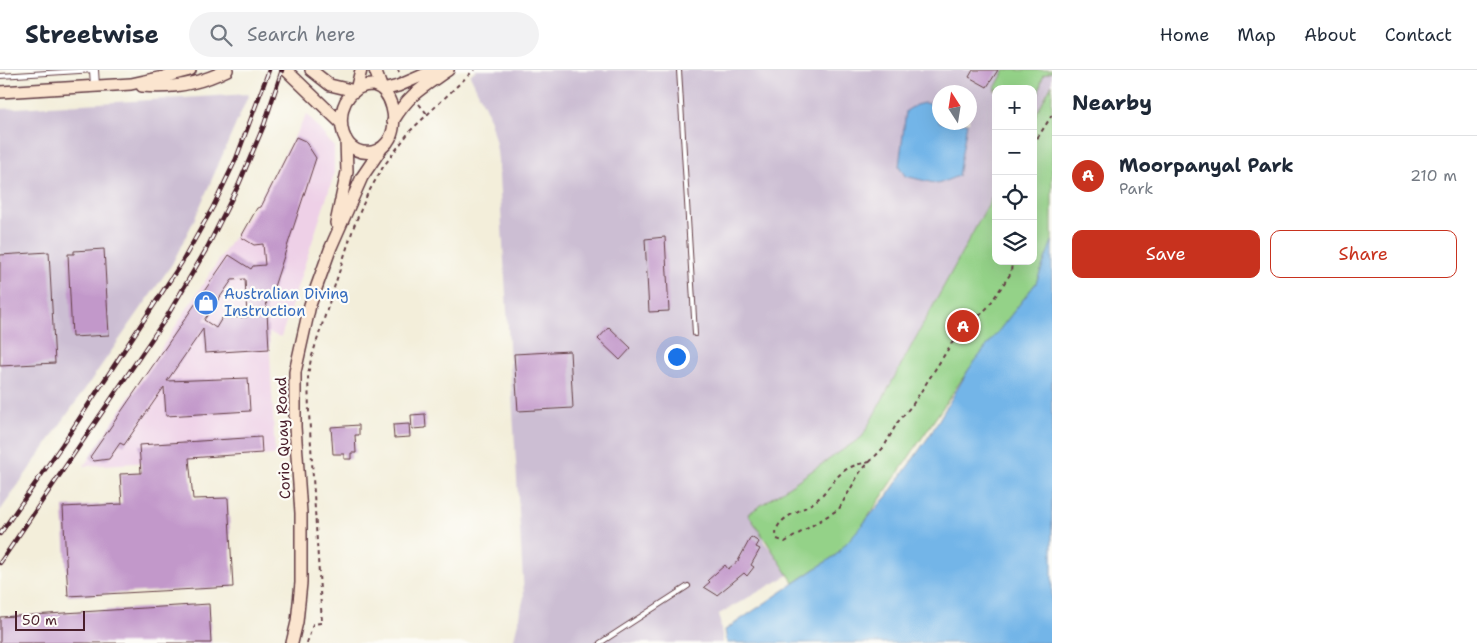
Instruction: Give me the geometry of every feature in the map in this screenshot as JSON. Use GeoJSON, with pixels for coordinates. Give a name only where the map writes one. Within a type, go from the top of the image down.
{"type":"FeatureCollection","features":[{"type":"Feature","properties":{"kind":"main road"},"geometry":{"type":"LineString","coordinates":[[0,92],[131,84],[163,78],[190,70]]}},
{"type":"Feature","properties":{"kind":"main road"},"geometry":{"type":"LineString","coordinates":[[131,84],[174,86],[207,79],[227,70]]}},
{"type":"Feature","properties":{"kind":"main road"},"geometry":{"type":"LineString","coordinates":[[286,70],[341,123]]}},
{"type":"Feature","properties":{"kind":"main road"},"geometry":{"type":"LineString","coordinates":[[311,70],[330,84],[356,90]]}},
{"type":"Feature","properties":{"kind":"main road"},"geometry":{"type":"LineString","coordinates":[[356,90],[361,70]]}},
{"type":"Feature","properties":{"kind":"main road"},"geometry":{"type":"LineString","coordinates":[[375,70],[383,89],[391,107],[393,122],[390,139],[381,149],[370,152],[360,151],[346,139],[341,123],[342,109],[348,98],[356,90],[367,85],[383,89],[398,86],[435,70]]}},
{"type":"Feature","properties":{"kind":"main road"},"geometry":{"type":"LineString","coordinates":[[393,122],[412,94],[448,70]]}},
{"type":"Feature","properties":{"kind":"main road","name":"Corio Quay Road"},"geometry":{"type":"LineString","coordinates":[[331,247],[347,172],[346,139]]}},
{"type":"Feature","properties":{"kind":"main road","name":"Corio Quay Road"},"geometry":{"type":"LineString","coordinates":[[292,643],[300,597],[301,514],[295,427],[295,372],[310,306],[331,247],[362,177],[381,149]]}},
{"type":"Feature","properties":{"kind":"main road","name":"Corio Quay Road"},"geometry":{"type":"LineString","coordinates":[[300,643],[305,621],[308,588],[306,547],[301,514]]}},
{"type":"Feature","properties":{"kind":"street"},"geometry":{"type":"LineString","coordinates":[[94,70],[95,86]]}},
{"type":"Feature","properties":{"kind":"lane"},"geometry":{"type":"LineString","coordinates":[[0,76],[94,70]]}},
{"type":"Feature","properties":{"kind":"lane"},"geometry":{"type":"LineString","coordinates":[[679,70],[695,334]]}},
{"type":"Feature","properties":{"kind":"lane"},"geometry":{"type":"LineString","coordinates":[[600,643],[688,586]]}},
{"type":"Feature","properties":{"kind":"path"},"geometry":{"type":"LineString","coordinates":[[308,643],[313,624],[322,623],[308,375],[311,359],[354,226],[366,195],[410,131],[474,70]]}},
{"type":"Feature","properties":{"kind":"path"},"geometry":{"type":"LineString","coordinates":[[415,98],[427,115]]}},
{"type":"Feature","properties":{"kind":"path"},"geometry":{"type":"LineString","coordinates":[[1037,139],[1052,115]]}},
{"type":"Feature","properties":{"kind":"path"},"geometry":{"type":"LineString","coordinates":[[870,462],[851,467],[839,475],[813,504],[790,515],[778,525],[775,533],[777,539],[785,542],[839,509],[860,472],[870,462],[884,447],[897,423],[913,404],[952,343],[988,307],[1011,274],[1012,265]]}},
{"type":"Feature","properties":{"kind":"shaded area"},"geometry":{"type":"Polygon","coordinates":[[[476,70],[1052,70],[1052,84],[1037,112],[1037,85],[992,85],[992,197],[862,437],[757,508],[764,542],[792,573],[719,614],[723,643],[513,643],[524,597],[498,160],[488,113],[470,75],[476,70]]]}},
{"type":"Feature","properties":{"kind":"shaded area"},"geometry":{"type":"Polygon","coordinates":[[[249,94],[195,218],[172,264],[0,511],[0,109],[249,94]]]}},
{"type":"Feature","properties":{"kind":"shaded area"},"geometry":{"type":"Polygon","coordinates":[[[307,114],[334,147],[334,175],[281,337],[269,333],[275,455],[84,466],[261,196],[307,114]]]}},
{"type":"Feature","properties":{"kind":"green space"},"geometry":{"type":"Polygon","coordinates":[[[1005,70],[1052,70],[1052,72],[1043,75],[1037,100],[1037,85],[997,85],[1005,70]]]}},
{"type":"Feature","properties":{"kind":"green space"},"geometry":{"type":"Polygon","coordinates":[[[1052,84],[1052,244],[1036,283],[969,369],[864,523],[836,555],[794,583],[748,514],[862,437],[992,197],[992,265],[1037,265],[1037,112],[1052,84]]]}},
{"type":"Feature","properties":{"kind":"water"},"geometry":{"type":"Polygon","coordinates":[[[924,103],[932,104],[932,130],[966,130],[958,176],[938,184],[905,176],[899,166],[906,111],[924,103]]]}},
{"type":"Feature","properties":{"kind":"water"},"geometry":{"type":"Polygon","coordinates":[[[1052,241],[1052,643],[727,643],[725,630],[836,555],[887,496],[930,435],[969,369],[1036,283],[1052,241]]]}},
{"type":"Feature","properties":{"kind":"building"},"geometry":{"type":"Polygon","coordinates":[[[973,70],[998,70],[987,87],[969,77],[973,70]]]}},
{"type":"Feature","properties":{"kind":"building"},"geometry":{"type":"Polygon","coordinates":[[[296,137],[305,141],[316,158],[272,293],[266,293],[269,349],[205,353],[203,329],[167,381],[248,378],[250,411],[166,416],[164,387],[124,445],[120,443],[109,459],[94,461],[90,457],[229,255],[251,269],[253,266],[265,265],[263,244],[254,245],[241,237],[257,208],[261,207],[296,137]],[[245,279],[232,280],[204,320],[216,328],[222,318],[247,317],[245,279]]]}},
{"type":"Feature","properties":{"kind":"building"},"geometry":{"type":"Polygon","coordinates":[[[665,237],[669,311],[649,312],[645,239],[665,237]]]}},
{"type":"Feature","properties":{"kind":"building"},"geometry":{"type":"Polygon","coordinates":[[[104,249],[109,335],[72,337],[68,254],[74,254],[74,251],[104,249]]]}},
{"type":"Feature","properties":{"kind":"building"},"geometry":{"type":"Polygon","coordinates":[[[49,252],[55,363],[0,366],[0,255],[49,252]]]}},
{"type":"Feature","properties":{"kind":"building"},"geometry":{"type":"Polygon","coordinates":[[[609,327],[631,348],[620,360],[598,339],[609,327]]]}},
{"type":"Feature","properties":{"kind":"building"},"geometry":{"type":"Polygon","coordinates":[[[570,351],[573,408],[518,411],[514,354],[570,351]]]}},
{"type":"Feature","properties":{"kind":"building"},"geometry":{"type":"Polygon","coordinates":[[[425,414],[426,428],[412,429],[411,415],[425,414]]]}},
{"type":"Feature","properties":{"kind":"building"},"geometry":{"type":"Polygon","coordinates":[[[409,424],[410,437],[394,438],[393,425],[409,424]]]}},
{"type":"Feature","properties":{"kind":"building"},"geometry":{"type":"Polygon","coordinates":[[[359,425],[359,435],[355,435],[356,453],[351,453],[351,459],[344,459],[344,454],[333,454],[331,427],[359,425]]]}},
{"type":"Feature","properties":{"kind":"building"},"geometry":{"type":"Polygon","coordinates":[[[261,437],[262,453],[189,458],[193,499],[228,498],[233,587],[68,596],[63,507],[122,504],[120,474],[141,473],[139,445],[261,437]]]}},
{"type":"Feature","properties":{"kind":"building"},"geometry":{"type":"Polygon","coordinates":[[[751,537],[759,542],[756,547],[760,549],[751,565],[754,567],[747,576],[744,573],[717,595],[704,587],[710,582],[708,580],[725,565],[728,569],[738,561],[751,537]]]}},
{"type":"Feature","properties":{"kind":"building"},"geometry":{"type":"Polygon","coordinates":[[[209,604],[211,643],[0,643],[0,617],[209,604]]]}},
{"type":"Feature","properties":{"kind":"railway"},"geometry":{"type":"LineString","coordinates":[[0,534],[62,445],[182,262],[213,207],[236,159],[269,70]]}},
{"type":"Feature","properties":{"kind":"railway"},"geometry":{"type":"LineString","coordinates":[[0,563],[166,318],[207,248],[239,184],[264,125],[282,70]]}},
{"type":"Feature","properties":{"kind":"place","name":"Australian Diving Instruction"},"geometry":{"type":"Point","coordinates":[206,303]}},
{"type":"Feature","properties":{"kind":"place","name":"Moorpanyal Park"},"geometry":{"type":"Point","coordinates":[963,326]}}]}
